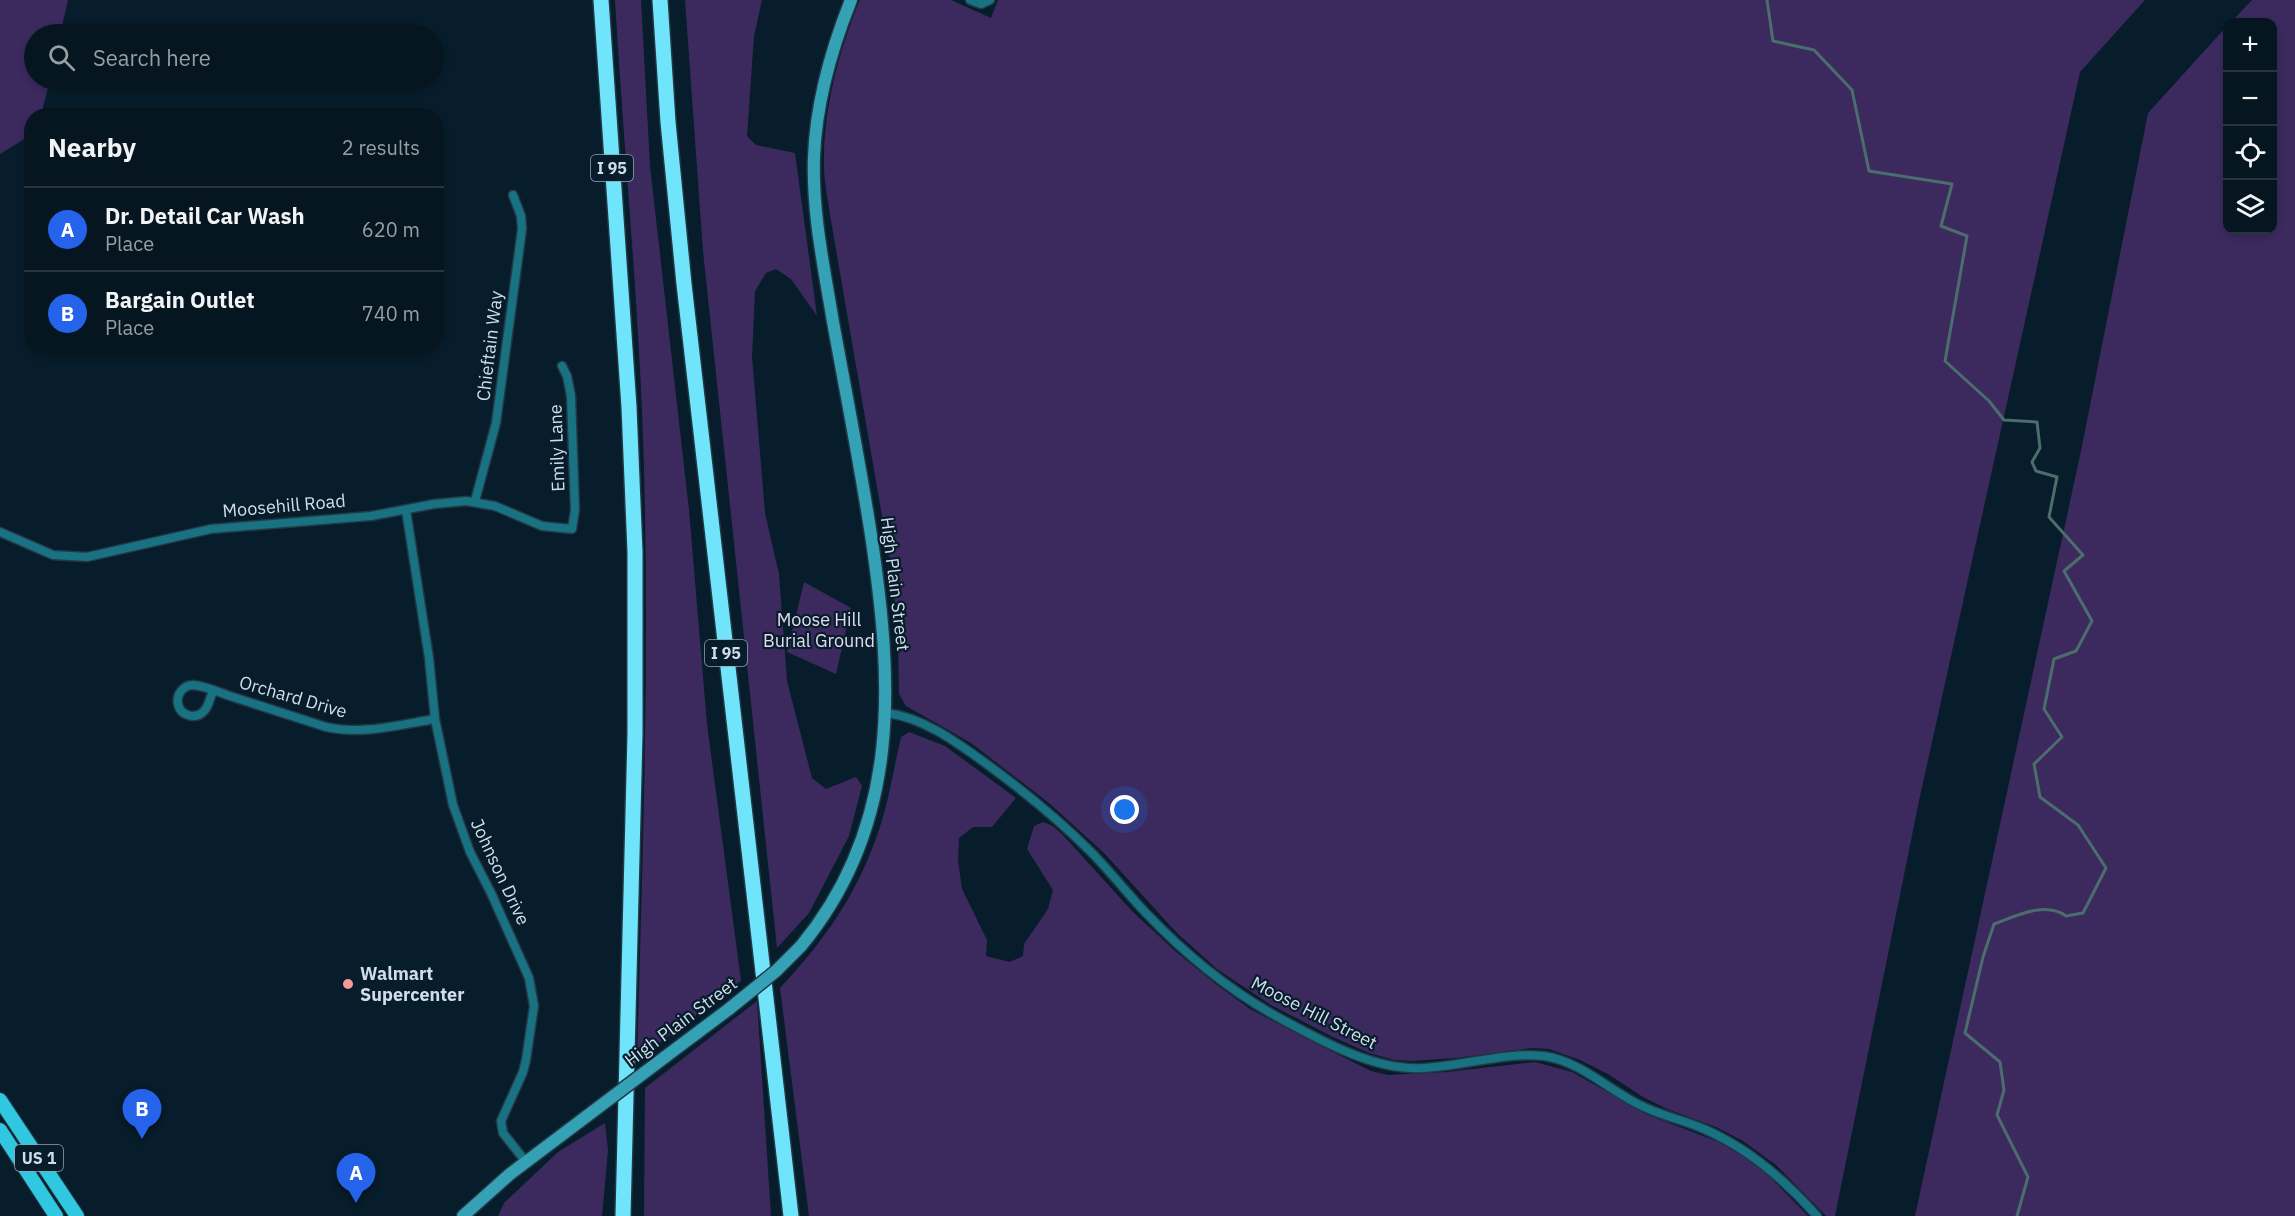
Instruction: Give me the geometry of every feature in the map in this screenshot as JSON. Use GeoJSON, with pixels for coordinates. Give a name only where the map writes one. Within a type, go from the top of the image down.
{"type":"FeatureCollection","features":[{"type":"Feature","properties":{"kind":"highway","name":"I 95"},"geometry":{"type":"LineString","coordinates":[[601,0],[630,416],[635,561],[635,734],[623,1216]]}},
{"type":"Feature","properties":{"kind":"highway","name":"I 95"},"geometry":{"type":"LineString","coordinates":[[660,0],[668,122],[684,284],[791,1216]]}},
{"type":"Feature","properties":{"kind":"main road","name":"High Plain Street"},"geometry":{"type":"LineString","coordinates":[[463,1216],[526,1162],[729,1010],[776,971],[801,945],[822,918],[838,892],[866,832],[881,769],[886,714],[886,666],[880,596],[866,501],[818,235],[814,189],[815,133],[823,88],[851,0]]}},
{"type":"Feature","properties":{"kind":"main road","name":"US 1"},"geometry":{"type":"LineString","coordinates":[[0,1100],[77,1216]]}},
{"type":"Feature","properties":{"kind":"main road","name":"US 1"},"geometry":{"type":"LineString","coordinates":[[0,1130],[56,1216]]}},
{"type":"Feature","properties":{"kind":"street"},"geometry":{"type":"LineString","coordinates":[[970,0],[981,4],[990,0]]}},
{"type":"Feature","properties":{"kind":"street","name":"Chieftain Way"},"geometry":{"type":"LineString","coordinates":[[475,501],[496,423],[522,229],[513,195]]}},
{"type":"Feature","properties":{"kind":"street","name":"Emily Lane"},"geometry":{"type":"LineString","coordinates":[[562,366],[567,376],[571,396],[575,510],[572,530]]}},
{"type":"Feature","properties":{"kind":"street","name":"Moosehill Road"},"geometry":{"type":"LineString","coordinates":[[0,532],[44,552],[76,557],[104,554],[205,530],[362,517],[447,502],[475,501],[495,506],[542,526],[572,530]]}},
{"type":"Feature","properties":{"kind":"street","name":"Johnson Drive"},"geometry":{"type":"LineString","coordinates":[[406,510],[429,658],[435,719],[453,805],[462,831],[529,978],[534,1006],[528,1052],[523,1072],[501,1121],[503,1133],[526,1162]]}},
{"type":"Feature","properties":{"kind":"street","name":"Orchard Drive"},"geometry":{"type":"LineString","coordinates":[[213,691],[207,707],[200,714],[185,714],[178,706],[178,696],[188,686],[213,691],[338,730],[364,731],[435,719]]}},
{"type":"Feature","properties":{"kind":"street","name":"Moose Hill Street"},"geometry":{"type":"LineString","coordinates":[[886,714],[902,716],[936,730],[1005,777],[1084,845],[1152,919],[1192,956],[1237,992],[1281,1018],[1365,1059],[1394,1067],[1421,1068],[1526,1055],[1553,1058],[1575,1067],[1640,1105],[1700,1127],[1738,1146],[1774,1173],[1817,1216]]}},
{"type":"Feature","properties":{"kind":"green space"},"geometry":{"type":"Polygon","coordinates":[[[0,0],[68,0],[62,24],[24,24],[24,90],[47,90],[43,108],[24,108],[24,139],[0,154],[0,0]]]}},
{"type":"Feature","properties":{"kind":"green space"},"geometry":{"type":"Polygon","coordinates":[[[615,0],[641,0],[650,166],[689,510],[707,724],[741,981],[637,1060],[645,735],[645,491],[636,307],[615,0]]]}},
{"type":"Feature","properties":{"kind":"green space"},"geometry":{"type":"Polygon","coordinates":[[[685,0],[762,0],[754,36],[747,136],[756,145],[795,153],[817,316],[791,279],[776,269],[766,273],[755,291],[752,357],[765,513],[779,574],[787,681],[812,778],[826,789],[856,777],[862,786],[849,836],[809,913],[777,948],[703,251],[685,0]]]}},
{"type":"Feature","properties":{"kind":"green space"},"geometry":{"type":"Polygon","coordinates":[[[860,0],[951,0],[991,18],[998,0],[2145,0],[2080,72],[1919,801],[1835,1216],[1826,1216],[1776,1165],[1743,1141],[1716,1127],[1667,1109],[1580,1060],[1549,1049],[1531,1048],[1455,1058],[1395,1060],[1369,1053],[1271,1005],[1217,969],[1177,933],[1104,853],[1049,803],[971,743],[906,706],[899,694],[898,633],[891,568],[824,171],[824,144],[829,102],[845,39],[860,0]]]}},
{"type":"Feature","properties":{"kind":"green space"},"geometry":{"type":"Polygon","coordinates":[[[2252,0],[2295,0],[2295,1216],[1915,1216],[2081,451],[2148,113],[2223,30],[2223,234],[2277,234],[2277,18],[2235,18],[2252,0]]]}},
{"type":"Feature","properties":{"kind":"green space","name":"Moose Hill Burial Ground"},"geometry":{"type":"Polygon","coordinates":[[[804,582],[851,608],[836,674],[787,652],[804,582]]]}},
{"type":"Feature","properties":{"kind":"green space"},"geometry":{"type":"Polygon","coordinates":[[[909,732],[945,746],[1016,798],[992,827],[973,827],[959,838],[958,860],[962,889],[987,940],[986,956],[1010,962],[1023,956],[1024,944],[1048,909],[1053,890],[1027,849],[1034,826],[1043,822],[1062,834],[1132,911],[1175,951],[1217,985],[1250,1009],[1329,1050],[1371,1071],[1388,1075],[1447,1072],[1535,1062],[1572,1072],[1648,1115],[1719,1142],[1744,1157],[1768,1175],[1808,1216],[809,1216],[780,988],[823,937],[857,882],[867,862],[883,816],[901,737],[909,732]]]}},
{"type":"Feature","properties":{"kind":"green space"},"geometry":{"type":"Polygon","coordinates":[[[757,1001],[771,1216],[644,1216],[645,1088],[757,1001]]]}},
{"type":"Feature","properties":{"kind":"green space"},"geometry":{"type":"Polygon","coordinates":[[[605,1123],[608,1150],[602,1216],[498,1216],[504,1203],[558,1152],[605,1123]]]}},
{"type":"Feature","properties":{"kind":"waterway"},"geometry":{"type":"LineString","coordinates":[[1767,0],[1773,41],[1814,50],[1852,90],[1869,171],[1952,184],[1941,226],[1967,236],[1945,361],[1989,401],[2004,420],[2037,422],[2040,448],[2032,462],[2036,471],[2057,477],[2049,517],[2083,555],[2064,571],[2092,621],[2076,651],[2054,659],[2044,709],[2062,737],[2034,764],[2040,797],[2078,825],[2106,868],[2083,913],[2066,916],[2049,910],[2030,911],[1994,924],[1983,957],[1965,1033],[2000,1062],[2004,1090],[1997,1115],[2028,1177],[2017,1216]]}},
{"type":"Feature","properties":{"kind":"place","name":"Walmart Supercenter"},"geometry":{"type":"Point","coordinates":[348,984]}},
{"type":"Feature","properties":{"kind":"place","name":"Bargain Outlet"},"geometry":{"type":"Point","coordinates":[142,1139]}},
{"type":"Feature","properties":{"kind":"place","name":"Dr. Detail Car Wash"},"geometry":{"type":"Point","coordinates":[356,1203]}}]}
